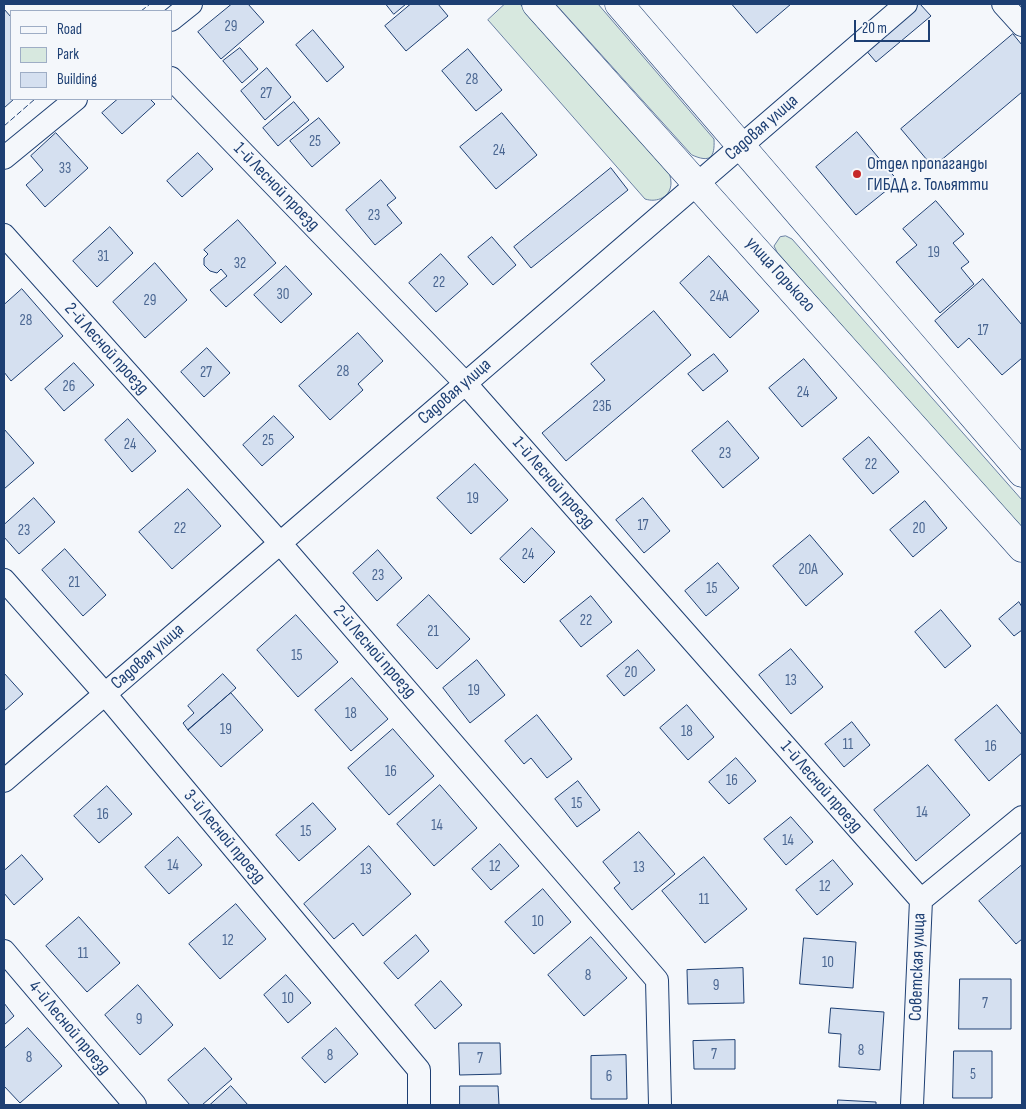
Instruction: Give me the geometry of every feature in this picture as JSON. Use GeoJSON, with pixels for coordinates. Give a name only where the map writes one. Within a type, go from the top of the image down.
{"type":"FeatureCollection","features":[{"type":"Feature","properties":{"kind":"main road","name":"улица Горького"},"geometry":{"type":"LineString","coordinates":[[536,4],[698,183],[1022,548]]}},
{"type":"Feature","properties":{"kind":"main road"},"geometry":{"type":"LineString","coordinates":[[619,4],[1022,473]]}},
{"type":"Feature","properties":{"kind":"street"},"geometry":{"type":"LineString","coordinates":[[172,19],[191,4]]}},
{"type":"Feature","properties":{"kind":"street","name":"Садовая улица"},"geometry":{"type":"LineString","coordinates":[[4,781],[906,4]]}},
{"type":"Feature","properties":{"kind":"street"},"geometry":{"type":"LineString","coordinates":[[1003,4],[1022,25]]}},
{"type":"Feature","properties":{"kind":"street","name":"1-й Лесной проезд"},"geometry":{"type":"LineString","coordinates":[[172,79],[465,383],[921,900]]}},
{"type":"Feature","properties":{"kind":"street"},"geometry":{"type":"LineString","coordinates":[[4,158],[75,100]]}},
{"type":"Feature","properties":{"kind":"street","name":"2-й Лесной проезд"},"geometry":{"type":"LineString","coordinates":[[4,234],[280,543],[657,980],[660,1105]]}},
{"type":"Feature","properties":{"kind":"street","name":"3-й Лесной проезд"},"geometry":{"type":"LineString","coordinates":[[4,580],[105,694],[419,1070],[419,1105]]}},
{"type":"Feature","properties":{"kind":"street","name":"Советская улица"},"geometry":{"type":"LineString","coordinates":[[912,1105],[921,900],[1022,817]]}},
{"type":"Feature","properties":{"kind":"street","name":"4-й Лесной проезд"},"geometry":{"type":"LineString","coordinates":[[4,951],[135,1105]]}},
{"type":"Feature","properties":{"kind":"green space"},"geometry":{"type":"Polygon","coordinates":[[[505,4],[520,4],[667,167],[671,183],[669,192],[666,195],[654,200],[645,199],[488,20],[505,4]]]}},
{"type":"Feature","properties":{"kind":"green space"},"geometry":{"type":"Polygon","coordinates":[[[556,4],[598,4],[714,139],[712,155],[703,159],[692,155],[556,4]]]}},
{"type":"Feature","properties":{"kind":"green space"},"geometry":{"type":"Polygon","coordinates":[[[786,236],[792,239],[1022,500],[1022,531],[777,252],[774,246],[780,237],[786,236]]]}},
{"type":"Feature","properties":{"kind":"building"},"geometry":{"type":"Polygon","coordinates":[[[232,4],[248,4],[264,22],[221,59],[198,32],[232,4]]]}},
{"type":"Feature","properties":{"kind":"building"},"geometry":{"type":"Polygon","coordinates":[[[386,4],[406,4],[394,14],[386,4]]]}},
{"type":"Feature","properties":{"kind":"building"},"geometry":{"type":"Polygon","coordinates":[[[411,4],[438,4],[448,16],[406,51],[385,26],[411,4]]]}},
{"type":"Feature","properties":{"kind":"building"},"geometry":{"type":"Polygon","coordinates":[[[732,4],[791,4],[757,33],[732,4]]]}},
{"type":"Feature","properties":{"kind":"building"},"geometry":{"type":"Polygon","coordinates":[[[916,4],[920,4],[931,16],[876,62],[864,48],[916,4]]]}},
{"type":"Feature","properties":{"kind":"building"},"geometry":{"type":"Polygon","coordinates":[[[4,9],[10,16],[10,100],[13,100],[4,108],[4,9]]]}},
{"type":"Feature","properties":{"kind":"building"},"geometry":{"type":"Polygon","coordinates":[[[313,30],[344,67],[327,82],[296,45],[313,30]]]}},
{"type":"Feature","properties":{"kind":"building"},"geometry":{"type":"Polygon","coordinates":[[[1013,34],[1022,45],[1022,92],[933,167],[901,129],[1013,34]]]}},
{"type":"Feature","properties":{"kind":"building"},"geometry":{"type":"Polygon","coordinates":[[[240,48],[258,69],[242,83],[223,61],[240,48]]]}},
{"type":"Feature","properties":{"kind":"building"},"geometry":{"type":"Polygon","coordinates":[[[468,49],[502,90],[476,111],[442,71],[468,49]]]}},
{"type":"Feature","properties":{"kind":"building"},"geometry":{"type":"Polygon","coordinates":[[[267,68],[291,97],[265,120],[241,91],[267,68]]]}},
{"type":"Feature","properties":{"kind":"building"},"geometry":{"type":"Polygon","coordinates":[[[117,100],[151,100],[155,104],[122,134],[102,113],[117,100]]]}},
{"type":"Feature","properties":{"kind":"building"},"geometry":{"type":"Polygon","coordinates":[[[294,102],[309,120],[278,146],[263,128],[294,102]]]}},
{"type":"Feature","properties":{"kind":"building"},"geometry":{"type":"Polygon","coordinates":[[[502,113],[537,155],[496,189],[460,147],[502,113]]]}},
{"type":"Feature","properties":{"kind":"building"},"geometry":{"type":"Polygon","coordinates":[[[319,118],[340,143],[312,167],[290,141],[319,118]]]}},
{"type":"Feature","properties":{"kind":"building","name":"Отдел пропаганды ГИБДД г. Тольятти"},"geometry":{"type":"Polygon","coordinates":[[[857,132],[898,181],[856,215],[816,167],[857,132]]]}},
{"type":"Feature","properties":{"kind":"building"},"geometry":{"type":"Polygon","coordinates":[[[56,133],[88,168],[45,207],[26,185],[43,170],[31,156],[56,133]]]}},
{"type":"Feature","properties":{"kind":"building"},"geometry":{"type":"Polygon","coordinates":[[[198,153],[213,169],[182,197],[167,181],[198,153]]]}},
{"type":"Feature","properties":{"kind":"building"},"geometry":{"type":"Polygon","coordinates":[[[611,168],[628,190],[531,268],[514,247],[611,168]]]}},
{"type":"Feature","properties":{"kind":"building"},"geometry":{"type":"Polygon","coordinates":[[[381,180],[396,198],[387,205],[402,223],[375,245],[346,210],[381,180]]]}},
{"type":"Feature","properties":{"kind":"building"},"geometry":{"type":"Polygon","coordinates":[[[936,201],[964,234],[953,243],[969,262],[961,268],[974,284],[940,313],[896,262],[917,245],[903,229],[936,201]]]}},
{"type":"Feature","properties":{"kind":"building"},"geometry":{"type":"Polygon","coordinates":[[[238,220],[276,263],[226,307],[210,290],[227,276],[221,269],[217,273],[210,271],[204,265],[204,258],[208,254],[204,250],[238,220]]]}},
{"type":"Feature","properties":{"kind":"building"},"geometry":{"type":"Polygon","coordinates":[[[110,227],[133,253],[97,287],[73,261],[110,227]]]}},
{"type":"Feature","properties":{"kind":"building"},"geometry":{"type":"Polygon","coordinates":[[[492,237],[516,265],[493,285],[468,257],[492,237]]]}},
{"type":"Feature","properties":{"kind":"building"},"geometry":{"type":"Polygon","coordinates":[[[441,254],[468,284],[436,312],[409,283],[441,254]]]}},
{"type":"Feature","properties":{"kind":"building"},"geometry":{"type":"Polygon","coordinates":[[[709,256],[759,311],[730,338],[680,283],[709,256]]]}},
{"type":"Feature","properties":{"kind":"building"},"geometry":{"type":"Polygon","coordinates":[[[155,263],[187,300],[145,338],[113,302],[155,263]]]}},
{"type":"Feature","properties":{"kind":"building"},"geometry":{"type":"Polygon","coordinates":[[[286,266],[312,294],[281,323],[254,295],[286,266]]]}},
{"type":"Feature","properties":{"kind":"building"},"geometry":{"type":"Polygon","coordinates":[[[983,279],[1022,325],[1022,358],[1002,375],[969,338],[958,348],[935,321],[983,279]]]}},
{"type":"Feature","properties":{"kind":"building"},"geometry":{"type":"Polygon","coordinates":[[[22,289],[63,336],[11,381],[4,372],[4,305],[22,289]]]}},
{"type":"Feature","properties":{"kind":"building"},"geometry":{"type":"Polygon","coordinates":[[[654,311],[691,355],[566,461],[542,433],[605,380],[591,364],[654,311]]]}},
{"type":"Feature","properties":{"kind":"building"},"geometry":{"type":"Polygon","coordinates":[[[358,333],[383,361],[358,384],[363,390],[330,420],[299,386],[358,333]]]}},
{"type":"Feature","properties":{"kind":"building"},"geometry":{"type":"Polygon","coordinates":[[[207,348],[230,373],[204,397],[181,372],[207,348]]]}},
{"type":"Feature","properties":{"kind":"building"},"geometry":{"type":"Polygon","coordinates":[[[714,354],[728,371],[703,391],[688,374],[714,354]]]}},
{"type":"Feature","properties":{"kind":"building"},"geometry":{"type":"Polygon","coordinates":[[[804,359],[837,398],[802,427],[769,388],[804,359]]]}},
{"type":"Feature","properties":{"kind":"building"},"geometry":{"type":"Polygon","coordinates":[[[74,363],[94,385],[64,411],[45,389],[74,363]]]}},
{"type":"Feature","properties":{"kind":"building"},"geometry":{"type":"Polygon","coordinates":[[[274,416],[294,437],[262,466],[243,445],[274,416]]]}},
{"type":"Feature","properties":{"kind":"building"},"geometry":{"type":"Polygon","coordinates":[[[128,419],[156,451],[132,472],[105,440],[128,419]]]}},
{"type":"Feature","properties":{"kind":"building"},"geometry":{"type":"Polygon","coordinates":[[[728,421],[759,458],[723,488],[692,451],[728,421]]]}},
{"type":"Feature","properties":{"kind":"building"},"geometry":{"type":"Polygon","coordinates":[[[4,429],[34,463],[4,489],[4,429]]]}},
{"type":"Feature","properties":{"kind":"building"},"geometry":{"type":"Polygon","coordinates":[[[869,437],[899,472],[873,494],[843,459],[869,437]]]}},
{"type":"Feature","properties":{"kind":"building"},"geometry":{"type":"Polygon","coordinates":[[[475,464],[508,500],[471,534],[437,498],[475,464]]]}},
{"type":"Feature","properties":{"kind":"building"},"geometry":{"type":"Polygon","coordinates":[[[188,489],[221,526],[172,569],[139,532],[188,489]]]}},
{"type":"Feature","properties":{"kind":"building"},"geometry":{"type":"Polygon","coordinates":[[[34,498],[55,522],[19,554],[4,537],[4,525],[34,498]]]}},
{"type":"Feature","properties":{"kind":"building"},"geometry":{"type":"Polygon","coordinates":[[[643,498],[670,531],[644,553],[616,520],[643,498]]]}},
{"type":"Feature","properties":{"kind":"building"},"geometry":{"type":"Polygon","coordinates":[[[925,501],[947,528],[913,557],[890,530],[925,501]]]}},
{"type":"Feature","properties":{"kind":"building"},"geometry":{"type":"Polygon","coordinates":[[[532,528],[555,552],[524,583],[500,559],[532,528]]]}},
{"type":"Feature","properties":{"kind":"building"},"geometry":{"type":"Polygon","coordinates":[[[810,535],[843,574],[806,606],[773,566],[810,535]]]}},
{"type":"Feature","properties":{"kind":"building"},"geometry":{"type":"Polygon","coordinates":[[[65,549],[106,595],[83,616],[42,570],[65,549]]]}},
{"type":"Feature","properties":{"kind":"building"},"geometry":{"type":"Polygon","coordinates":[[[378,550],[402,578],[377,601],[353,573],[378,550]]]}},
{"type":"Feature","properties":{"kind":"building"},"geometry":{"type":"Polygon","coordinates":[[[718,563],[739,588],[706,616],[685,591],[718,563]]]}},
{"type":"Feature","properties":{"kind":"building"},"geometry":{"type":"Polygon","coordinates":[[[429,595],[470,639],[437,669],[397,625],[429,595]]]}},
{"type":"Feature","properties":{"kind":"building"},"geometry":{"type":"Polygon","coordinates":[[[591,596],[612,622],[581,647],[560,621],[591,596]]]}},
{"type":"Feature","properties":{"kind":"building"},"geometry":{"type":"Polygon","coordinates":[[[1019,602],[1022,607],[1022,630],[1014,636],[999,619],[1019,602]]]}},
{"type":"Feature","properties":{"kind":"building"},"geometry":{"type":"Polygon","coordinates":[[[941,610],[971,646],[945,668],[915,632],[941,610]]]}},
{"type":"Feature","properties":{"kind":"building"},"geometry":{"type":"Polygon","coordinates":[[[296,615],[338,662],[298,697],[257,650],[296,615]]]}},
{"type":"Feature","properties":{"kind":"building"},"geometry":{"type":"Polygon","coordinates":[[[791,649],[823,687],[791,714],[759,675],[791,649]]]}},
{"type":"Feature","properties":{"kind":"building"},"geometry":{"type":"Polygon","coordinates":[[[638,650],[655,670],[624,696],[607,676],[638,650]]]}},
{"type":"Feature","properties":{"kind":"building"},"geometry":{"type":"Polygon","coordinates":[[[477,660],[505,695],[470,723],[443,688],[477,660]]]}},
{"type":"Feature","properties":{"kind":"building"},"geometry":{"type":"Polygon","coordinates":[[[4,673],[23,694],[4,711],[4,673]]]}},
{"type":"Feature","properties":{"kind":"building"},"geometry":{"type":"Polygon","coordinates":[[[223,674],[236,688],[188,730],[183,723],[194,713],[188,706],[223,674]]]}},
{"type":"Feature","properties":{"kind":"building"},"geometry":{"type":"Polygon","coordinates":[[[352,678],[388,719],[351,751],[315,710],[352,678]]]}},
{"type":"Feature","properties":{"kind":"building"},"geometry":{"type":"Polygon","coordinates":[[[231,693],[263,730],[221,767],[188,730],[231,693]]]}},
{"type":"Feature","properties":{"kind":"building"},"geometry":{"type":"Polygon","coordinates":[[[687,705],[714,737],[688,760],[660,728],[687,705]]]}},
{"type":"Feature","properties":{"kind":"building"},"geometry":{"type":"Polygon","coordinates":[[[997,705],[1022,735],[1022,753],[989,781],[955,740],[997,705]]]}},
{"type":"Feature","properties":{"kind":"building"},"geometry":{"type":"Polygon","coordinates":[[[537,715],[572,759],[547,778],[531,758],[524,764],[505,741],[537,715]]]}},
{"type":"Feature","properties":{"kind":"building"},"geometry":{"type":"Polygon","coordinates":[[[852,722],[870,745],[844,767],[825,744],[852,722]]]}},
{"type":"Feature","properties":{"kind":"building"},"geometry":{"type":"Polygon","coordinates":[[[393,729],[434,776],[389,815],[348,768],[393,729]]]}},
{"type":"Feature","properties":{"kind":"building"},"geometry":{"type":"Polygon","coordinates":[[[736,758],[756,781],[729,804],[709,782],[736,758]]]}},
{"type":"Feature","properties":{"kind":"building"},"geometry":{"type":"Polygon","coordinates":[[[928,765],[970,815],[916,861],[874,810],[928,765]]]}},
{"type":"Feature","properties":{"kind":"building"},"geometry":{"type":"Polygon","coordinates":[[[578,781],[600,810],[577,827],[555,799],[578,781]]]}},
{"type":"Feature","properties":{"kind":"building"},"geometry":{"type":"Polygon","coordinates":[[[440,785],[477,828],[434,866],[397,824],[440,785]]]}},
{"type":"Feature","properties":{"kind":"building"},"geometry":{"type":"Polygon","coordinates":[[[107,786],[132,814],[99,843],[74,816],[107,786]]]}},
{"type":"Feature","properties":{"kind":"building"},"geometry":{"type":"Polygon","coordinates":[[[313,803],[336,829],[299,861],[276,835],[313,803]]]}},
{"type":"Feature","properties":{"kind":"building"},"geometry":{"type":"Polygon","coordinates":[[[791,817],[813,842],[786,865],[764,839],[791,817]]]}},
{"type":"Feature","properties":{"kind":"building"},"geometry":{"type":"Polygon","coordinates":[[[639,832],[675,874],[632,910],[614,888],[620,883],[603,862],[639,832]]]}},
{"type":"Feature","properties":{"kind":"building"},"geometry":{"type":"Polygon","coordinates":[[[178,837],[202,865],[169,894],[145,867],[178,837]]]}},
{"type":"Feature","properties":{"kind":"building"},"geometry":{"type":"Polygon","coordinates":[[[500,844],[519,866],[491,890],[472,869],[500,844]]]}},
{"type":"Feature","properties":{"kind":"building"},"geometry":{"type":"Polygon","coordinates":[[[369,846],[411,894],[363,936],[353,923],[334,939],[304,904],[369,846]]]}},
{"type":"Feature","properties":{"kind":"building"},"geometry":{"type":"Polygon","coordinates":[[[22,855],[43,879],[14,905],[4,893],[4,871],[22,855]]]}},
{"type":"Feature","properties":{"kind":"building"},"geometry":{"type":"Polygon","coordinates":[[[704,857],[747,909],[705,943],[662,891],[704,857]]]}},
{"type":"Feature","properties":{"kind":"building"},"geometry":{"type":"Polygon","coordinates":[[[833,860],[853,884],[817,915],[796,890],[833,860]]]}},
{"type":"Feature","properties":{"kind":"building"},"geometry":{"type":"Polygon","coordinates":[[[1022,865],[1022,939],[1016,944],[979,901],[1022,865]]]}},
{"type":"Feature","properties":{"kind":"building"},"geometry":{"type":"Polygon","coordinates":[[[543,889],[571,922],[534,954],[505,922],[543,889]]]}},
{"type":"Feature","properties":{"kind":"building"},"geometry":{"type":"Polygon","coordinates":[[[236,904],[266,939],[220,979],[189,944],[236,904]]]}},
{"type":"Feature","properties":{"kind":"building"},"geometry":{"type":"Polygon","coordinates":[[[79,917],[120,963],[87,992],[46,946],[79,917]]]}},
{"type":"Feature","properties":{"kind":"building"},"geometry":{"type":"Polygon","coordinates":[[[416,935],[429,951],[398,979],[384,963],[416,935]]]}},
{"type":"Feature","properties":{"kind":"building"},"geometry":{"type":"Polygon","coordinates":[[[591,937],[627,978],[584,1016],[548,975],[591,937]]]}},
{"type":"Feature","properties":{"kind":"building"},"geometry":{"type":"Polygon","coordinates":[[[804,938],[856,942],[853,988],[800,984],[804,938]]]}},
{"type":"Feature","properties":{"kind":"building"},"geometry":{"type":"Polygon","coordinates":[[[743,968],[744,1003],[688,1004],[687,970],[743,968]]]}},
{"type":"Feature","properties":{"kind":"building"},"geometry":{"type":"Polygon","coordinates":[[[286,975],[311,1003],[288,1023],[264,995],[286,975]]]}},
{"type":"Feature","properties":{"kind":"building"},"geometry":{"type":"Polygon","coordinates":[[[960,979],[1011,979],[1011,1029],[959,1029],[960,979]]]}},
{"type":"Feature","properties":{"kind":"building"},"geometry":{"type":"Polygon","coordinates":[[[441,981],[462,1005],[435,1029],[415,1005],[441,981]]]}},
{"type":"Feature","properties":{"kind":"building"},"geometry":{"type":"Polygon","coordinates":[[[138,985],[173,1025],[140,1055],[105,1015],[138,985]]]}},
{"type":"Feature","properties":{"kind":"building"},"geometry":{"type":"Polygon","coordinates":[[[4,1003],[14,1016],[4,1025],[4,1003]]]}},
{"type":"Feature","properties":{"kind":"building"},"geometry":{"type":"Polygon","coordinates":[[[831,1008],[884,1012],[880,1070],[839,1067],[841,1034],[829,1033],[831,1008]]]}},
{"type":"Feature","properties":{"kind":"building"},"geometry":{"type":"Polygon","coordinates":[[[28,1028],[62,1066],[20,1103],[4,1086],[4,1049],[28,1028]]]}},
{"type":"Feature","properties":{"kind":"building"},"geometry":{"type":"Polygon","coordinates":[[[336,1028],[358,1054],[325,1083],[302,1058],[336,1028]]]}},
{"type":"Feature","properties":{"kind":"building"},"geometry":{"type":"Polygon","coordinates":[[[735,1040],[735,1069],[694,1069],[693,1041],[735,1040]]]}},
{"type":"Feature","properties":{"kind":"building"},"geometry":{"type":"Polygon","coordinates":[[[459,1043],[500,1043],[501,1074],[460,1075],[459,1043]]]}},
{"type":"Feature","properties":{"kind":"building"},"geometry":{"type":"Polygon","coordinates":[[[205,1048],[232,1079],[202,1105],[190,1105],[168,1080],[205,1048]]]}},
{"type":"Feature","properties":{"kind":"building"},"geometry":{"type":"Polygon","coordinates":[[[954,1051],[992,1051],[992,1098],[953,1098],[954,1051]]]}},
{"type":"Feature","properties":{"kind":"building"},"geometry":{"type":"Polygon","coordinates":[[[626,1055],[627,1099],[591,1099],[591,1056],[626,1055]]]}},
{"type":"Feature","properties":{"kind":"building"},"geometry":{"type":"Polygon","coordinates":[[[231,1086],[248,1105],[210,1105],[231,1086]]]}},
{"type":"Feature","properties":{"kind":"building"},"geometry":{"type":"Polygon","coordinates":[[[460,1086],[498,1086],[499,1105],[460,1105],[460,1086]]]}},
{"type":"Feature","properties":{"kind":"building"},"geometry":{"type":"Polygon","coordinates":[[[838,1100],[876,1102],[876,1105],[838,1105],[838,1100]]]}},
{"type":"Feature","properties":{"kind":"fence"},"geometry":{"type":"LineString","coordinates":[[142,10],[150,4]]}},
{"type":"Feature","properties":{"kind":"fence"},"geometry":{"type":"LineString","coordinates":[[4,126],[34,100]]}},
{"type":"Feature","properties":{"kind":"place","name":"Отдел пропаганды ГИБДД г. Тольятти"},"geometry":{"type":"Point","coordinates":[857,174]}}]}
